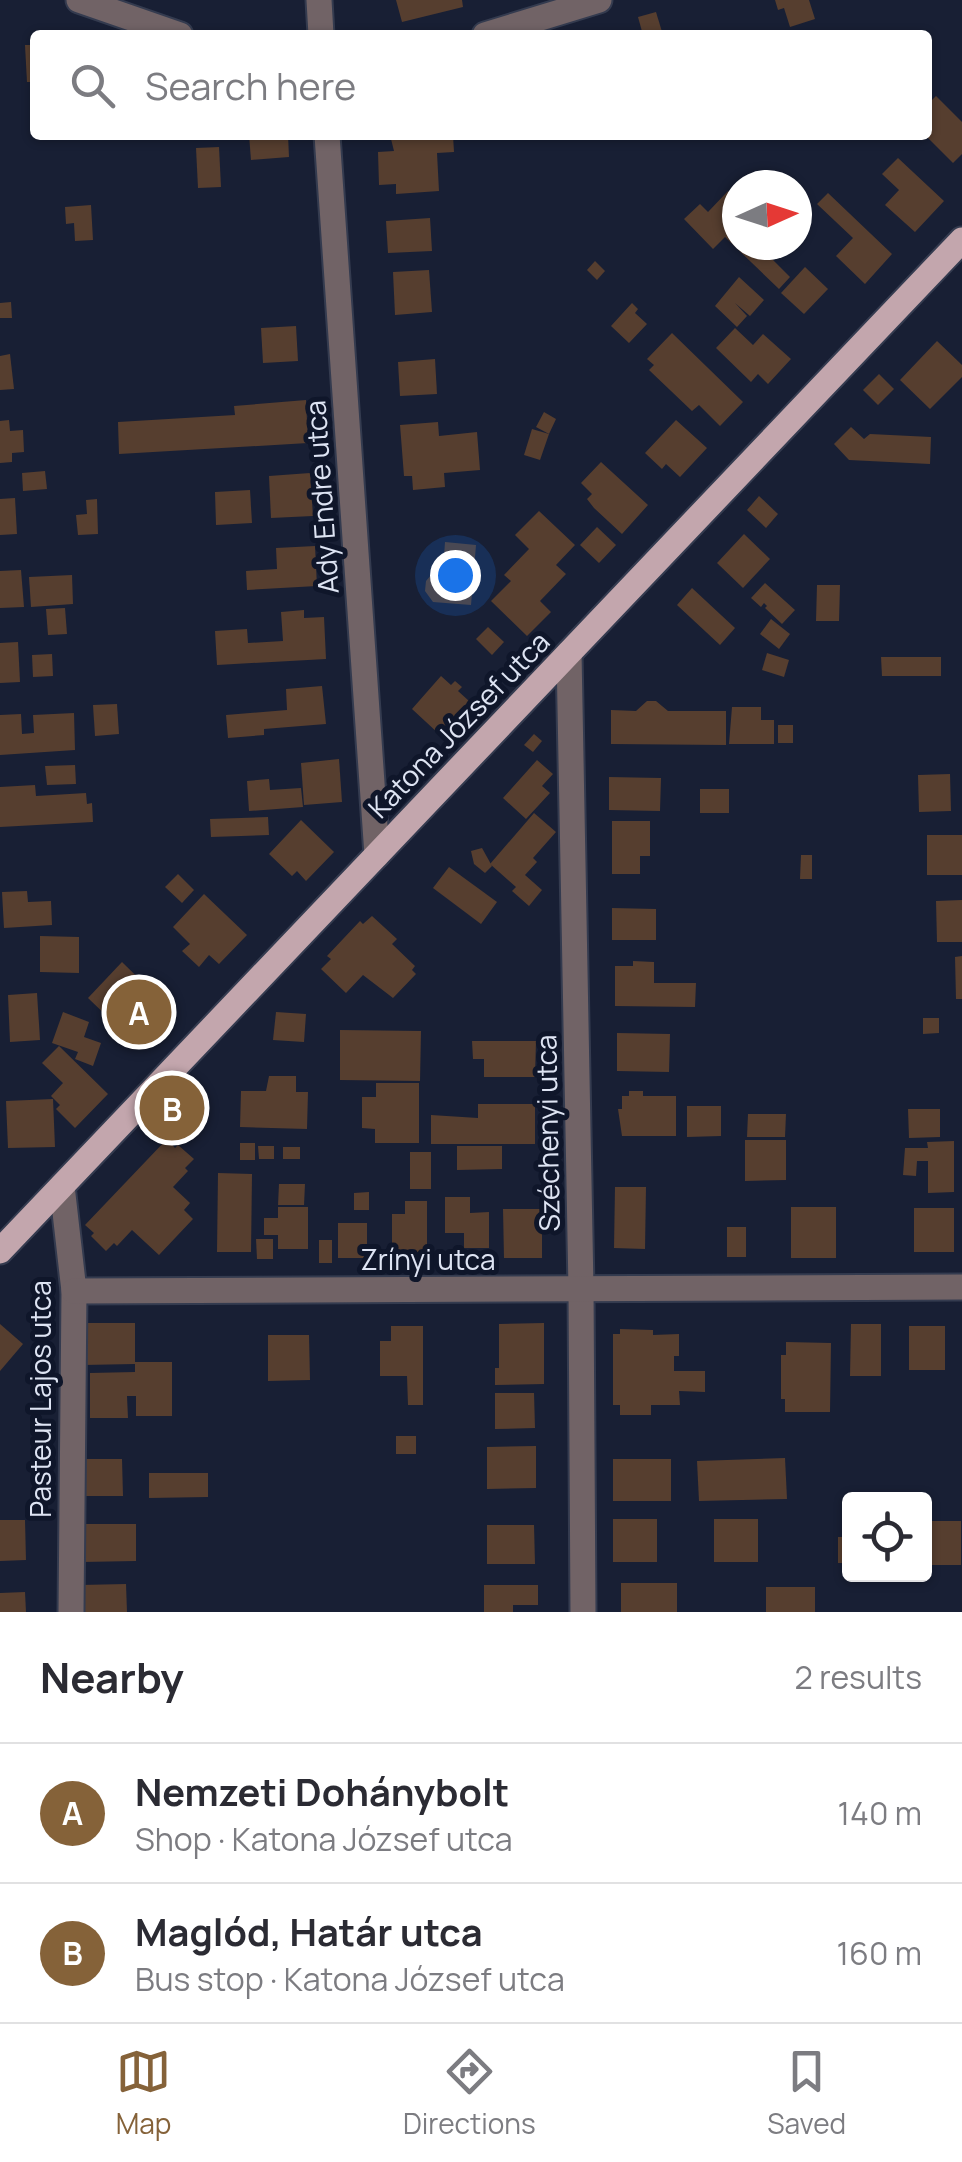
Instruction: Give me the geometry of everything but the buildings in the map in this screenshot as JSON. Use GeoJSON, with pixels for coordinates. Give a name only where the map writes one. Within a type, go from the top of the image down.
{"type":"FeatureCollection","features":[{"type":"Feature","properties":{"kind":"main road","name":"Katona József utca"},"geometry":{"type":"LineString","coordinates":[[0,1250],[962,240]]}},
{"type":"Feature","properties":{"kind":"street"},"geometry":{"type":"LineString","coordinates":[[79,0],[166,30]]}},
{"type":"Feature","properties":{"kind":"street"},"geometry":{"type":"LineString","coordinates":[[319,0],[321,30]]}},
{"type":"Feature","properties":{"kind":"street"},"geometry":{"type":"LineString","coordinates":[[501,30],[599,0]]}},
{"type":"Feature","properties":{"kind":"street","name":"Ady Endre utca"},"geometry":{"type":"LineString","coordinates":[[327,140],[376,855]]}},
{"type":"Feature","properties":{"kind":"street","name":"Széchenyi utca"},"geometry":{"type":"LineString","coordinates":[[568,653],[582,1289],[583,1612]]}},
{"type":"Feature","properties":{"kind":"street","name":"Pasteur Lajos utca"},"geometry":{"type":"LineString","coordinates":[[62,1186],[74,1291],[71,1612]]}},
{"type":"Feature","properties":{"kind":"street","name":"Zrínyi utca"},"geometry":{"type":"LineString","coordinates":[[74,1291],[962,1287]]}},
{"type":"Feature","properties":{"kind":"place","name":"Nemzeti Dohánybolt"},"geometry":{"type":"Point","coordinates":[139,1012]}},
{"type":"Feature","properties":{"kind":"place","name":"Maglód, Határ utca"},"geometry":{"type":"Point","coordinates":[172,1108]}}]}
